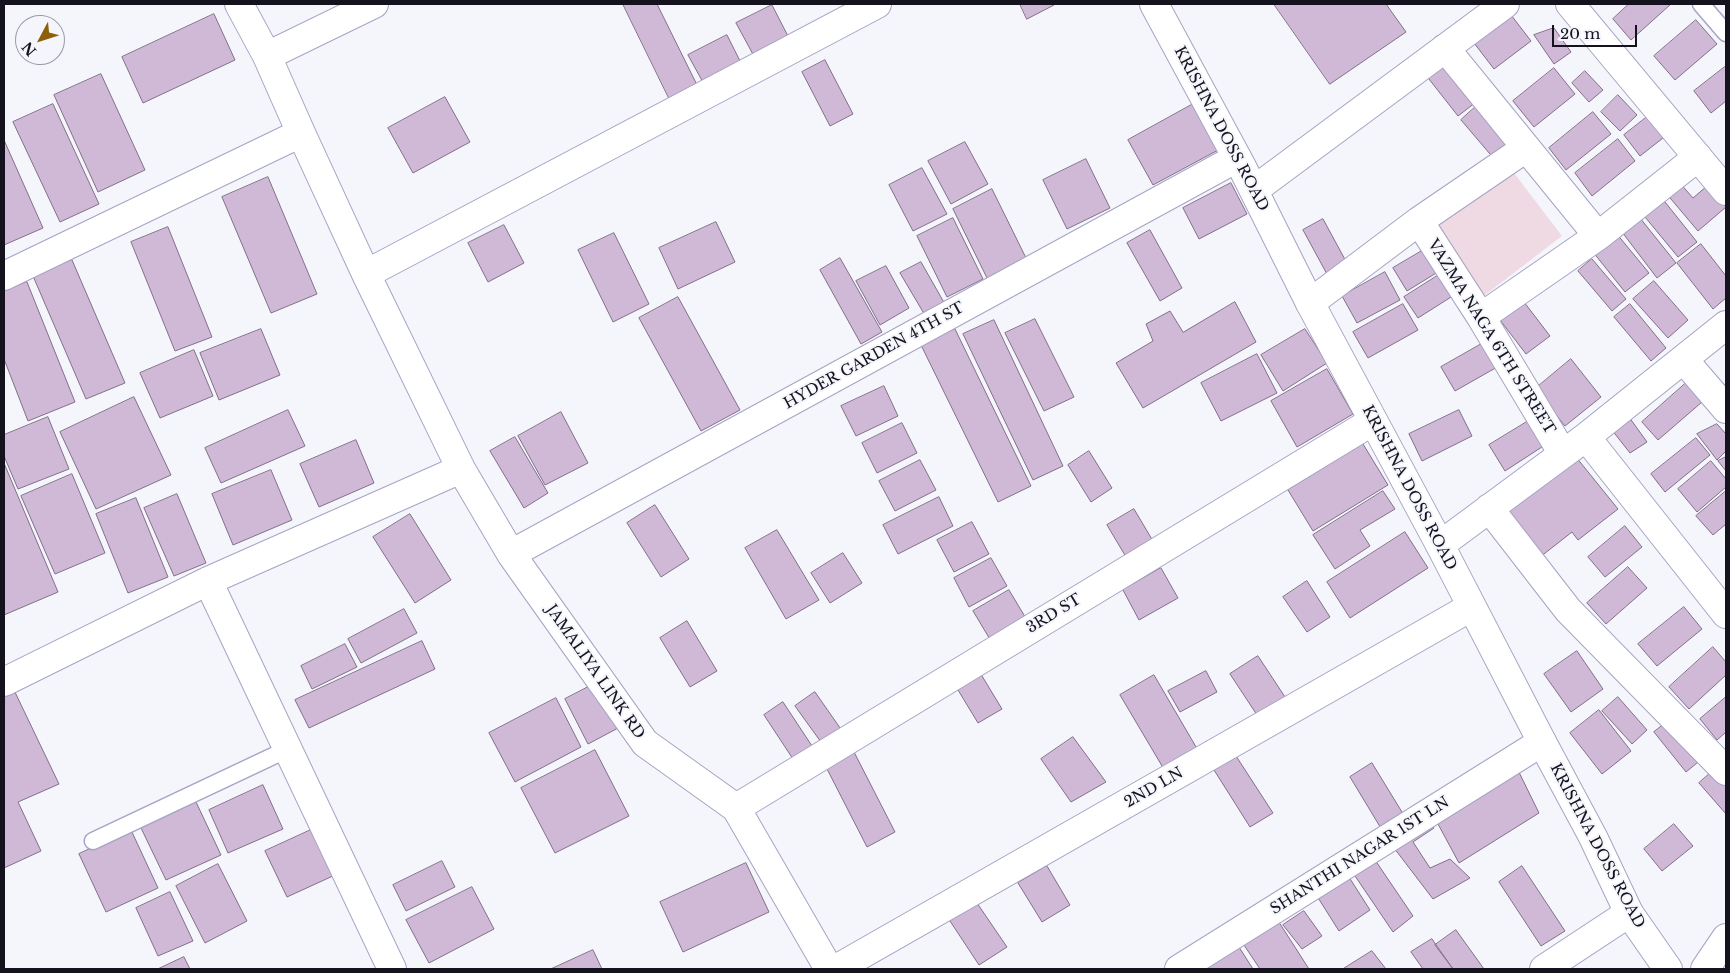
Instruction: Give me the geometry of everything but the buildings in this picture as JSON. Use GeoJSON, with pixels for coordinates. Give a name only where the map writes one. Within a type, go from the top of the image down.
{"type":"FeatureCollection","features":[{"type":"Feature","properties":{"kind":"street","name":"JAMALIYA LINK RD"},"geometry":{"type":"LineString","coordinates":[[239,4],[267,56],[366,274],[461,469],[511,554],[645,743],[736,808],[829,969]]}},
{"type":"Feature","properties":{"kind":"street"},"geometry":{"type":"LineString","coordinates":[[267,56],[374,4]]}},
{"type":"Feature","properties":{"kind":"street"},"geometry":{"type":"LineString","coordinates":[[366,274],[877,4]]}},
{"type":"Feature","properties":{"kind":"street","name":"KRISHNA DOSS ROAD"},"geometry":{"type":"LineString","coordinates":[[1154,4],[1254,190],[1310,303],[1440,545],[1593,837],[1629,913],[1668,969]]}},
{"type":"Feature","properties":{"kind":"street"},"geometry":{"type":"LineString","coordinates":[[1254,190],[1505,4]]}},
{"type":"Feature","properties":{"kind":"street"},"geometry":{"type":"LineString","coordinates":[[1570,4],[1726,191]]}},
{"type":"Feature","properties":{"kind":"street"},"geometry":{"type":"LineString","coordinates":[[1445,48],[1598,236]]}},
{"type":"Feature","properties":{"kind":"street"},"geometry":{"type":"LineString","coordinates":[[4,276],[301,133]]}},
{"type":"Feature","properties":{"kind":"street"},"geometry":{"type":"LineString","coordinates":[[1310,303],[1419,221],[1526,148]]}},
{"type":"Feature","properties":{"kind":"street"},"geometry":{"type":"LineString","coordinates":[[1482,317],[1598,236],[1698,157]]}},
{"type":"Feature","properties":{"kind":"street","name":"HYDER GARDEN 4TH ST"},"geometry":{"type":"LineString","coordinates":[[511,554],[1237,158]]}},
{"type":"Feature","properties":{"kind":"street","name":"VAZMA NAGA 6TH STREET"},"geometry":{"type":"LineString","coordinates":[[1419,221],[1482,317],[1563,454]]}},
{"type":"Feature","properties":{"kind":"street"},"geometry":{"type":"LineString","coordinates":[[1440,545],[1586,437],[1726,325]]}},
{"type":"Feature","properties":{"kind":"street"},"geometry":{"type":"LineString","coordinates":[[1684,360],[1726,409]]}},
{"type":"Feature","properties":{"kind":"street","name":"3RD ST"},"geometry":{"type":"LineString","coordinates":[[736,808],[1373,421]]}},
{"type":"Feature","properties":{"kind":"street"},"geometry":{"type":"LineString","coordinates":[[1586,437],[1726,614]]}},
{"type":"Feature","properties":{"kind":"street"},"geometry":{"type":"LineString","coordinates":[[4,682],[208,581],[461,469]]}},
{"type":"Feature","properties":{"kind":"street"},"geometry":{"type":"LineString","coordinates":[[1489,508],[1568,610],[1726,771]]}},
{"type":"Feature","properties":{"kind":"street"},"geometry":{"type":"LineString","coordinates":[[208,581],[392,969]]}},
{"type":"Feature","properties":{"kind":"street","name":"2ND LN"},"geometry":{"type":"LineString","coordinates":[[836,969],[1471,607]]}},
{"type":"Feature","properties":{"kind":"street","name":"SHANTHI NAGAR 1ST LN"},"geometry":{"type":"LineString","coordinates":[[1179,969],[1542,742]]}},
{"type":"Feature","properties":{"kind":"street"},"geometry":{"type":"LineString","coordinates":[[1544,969],[1629,913]]}},
{"type":"Feature","properties":{"kind":"street"},"geometry":{"type":"LineString","coordinates":[[1705,969],[1726,938]]}},
{"type":"Feature","properties":{"kind":"lane"},"geometry":{"type":"LineString","coordinates":[[1701,4],[1726,32]]}},
{"type":"Feature","properties":{"kind":"lane"},"geometry":{"type":"LineString","coordinates":[[93,841],[288,749]]}},
{"type":"Feature","properties":{"kind":"shaded area"},"geometry":{"type":"Polygon","coordinates":[[[1511,169],[1562,236],[1481,298],[1430,231],[1511,169]]]}}]}
